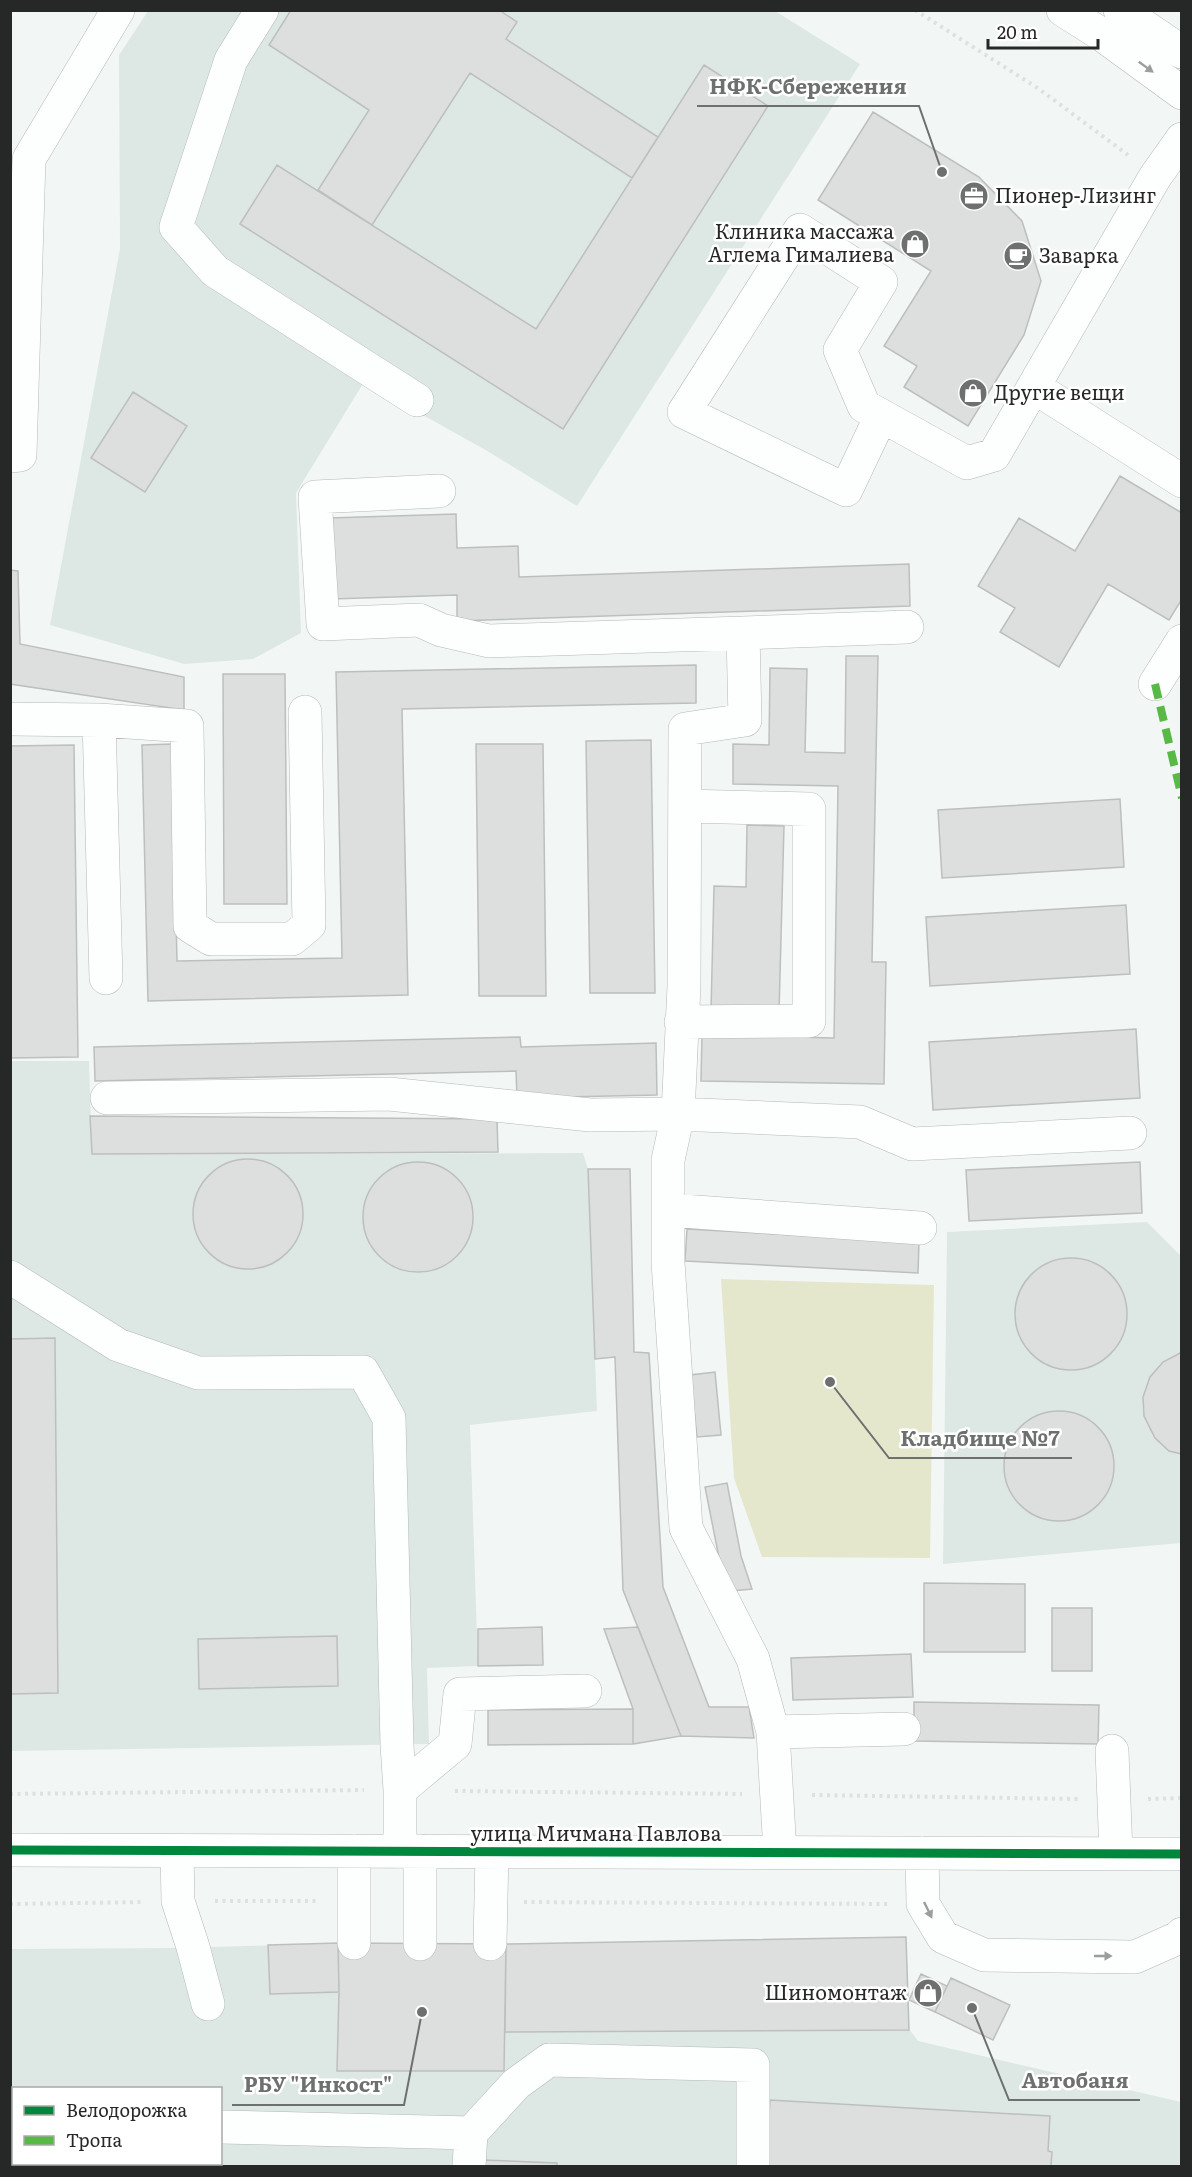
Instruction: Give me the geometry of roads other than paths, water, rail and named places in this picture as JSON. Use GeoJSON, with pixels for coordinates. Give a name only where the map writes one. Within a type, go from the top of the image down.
{"type":"FeatureCollection","features":[{"type":"Feature","properties":{"kind":"street"},"geometry":{"type":"LineString","coordinates":[[10,456],[20,455],[29,159],[118,10]]}},
{"type":"Feature","properties":{"kind":"street"},"geometry":{"type":"LineString","coordinates":[[262,10],[231,60],[176,227],[215,270],[417,400]]}},
{"type":"Feature","properties":{"kind":"street"},"geometry":{"type":"LineString","coordinates":[[1063,10],[1101,34],[1182,93]]}},
{"type":"Feature","properties":{"kind":"street"},"geometry":{"type":"LineString","coordinates":[[1120,10],[1182,52]]}},
{"type":"Feature","properties":{"kind":"street"},"geometry":{"type":"LineString","coordinates":[[881,416],[846,490],[684,412],[800,230],[881,282],[840,350],[864,406],[967,463],[994,455],[1155,177],[1182,139]]}},
{"type":"Feature","properties":{"kind":"street"},"geometry":{"type":"LineString","coordinates":[[1034,387],[1182,480]]}},
{"type":"Feature","properties":{"kind":"street"},"geometry":{"type":"LineString","coordinates":[[439,491],[315,497],[323,624],[419,620],[441,630],[489,641],[907,627]]}},
{"type":"Feature","properties":{"kind":"street"},"geometry":{"type":"LineString","coordinates":[[743,633],[745,720],[685,729],[684,986],[678,1114],[668,1160],[668,1262],[686,1528],[753,1659],[773,1732],[780,1852]]}},
{"type":"Feature","properties":{"kind":"street"},"geometry":{"type":"LineString","coordinates":[[1155,684],[1182,640]]}},
{"type":"Feature","properties":{"kind":"street"},"geometry":{"type":"LineString","coordinates":[[10,719],[99,720],[187,726],[190,926],[211,939],[292,939],[309,925],[305,712]]}},
{"type":"Feature","properties":{"kind":"street"},"geometry":{"type":"LineString","coordinates":[[99,720],[106,978]]}},
{"type":"Feature","properties":{"kind":"street"},"geometry":{"type":"LineString","coordinates":[[681,1022],[809,1021],[809,809],[685,806]]}},
{"type":"Feature","properties":{"kind":"street"},"geometry":{"type":"LineString","coordinates":[[107,1098],[389,1094],[590,1115],[678,1114],[860,1122],[912,1144],[1130,1133]]}},
{"type":"Feature","properties":{"kind":"street"},"geometry":{"type":"LineString","coordinates":[[668,1210],[920,1228]]}},
{"type":"Feature","properties":{"kind":"street"},"geometry":{"type":"LineString","coordinates":[[10,1277],[118,1345],[198,1373],[363,1372],[389,1418],[397,1744],[400,1790],[410,1851],[420,1944]]}},
{"type":"Feature","properties":{"kind":"street"},"geometry":{"type":"LineString","coordinates":[[400,1790],[455,1744],[460,1694],[585,1691]]}},
{"type":"Feature","properties":{"kind":"street"},"geometry":{"type":"LineString","coordinates":[[773,1732],[904,1729]]}},
{"type":"Feature","properties":{"kind":"street"},"geometry":{"type":"LineString","coordinates":[[1112,1751],[1116,1854]]}},
{"type":"Feature","properties":{"kind":"street","name":"улица Мичмана Павлова"},"geometry":{"type":"LineString","coordinates":[[10,1850],[1182,1854]]}},
{"type":"Feature","properties":{"kind":"street"},"geometry":{"type":"LineString","coordinates":[[177,1851],[178,1901],[208,2004]]}},
{"type":"Feature","properties":{"kind":"street"},"geometry":{"type":"LineString","coordinates":[[354,1851],[354,1943]]}},
{"type":"Feature","properties":{"kind":"street"},"geometry":{"type":"LineString","coordinates":[[490,1944],[492,1852]]}},
{"type":"Feature","properties":{"kind":"street"},"geometry":{"type":"LineString","coordinates":[[922,1853],[923,1904],[943,1937],[984,1955],[1135,1957],[1178,1938],[1182,1934]]}},
{"type":"Feature","properties":{"kind":"street"},"geometry":{"type":"LineString","coordinates":[[469,2166],[471,2133],[516,2084],[549,2061],[753,2065],[753,2166]]}},
{"type":"Feature","properties":{"kind":"street"},"geometry":{"type":"LineString","coordinates":[[222,2127],[471,2133]]}},
{"type":"Feature","properties":{"kind":"place","name":"НФК-Сбережения"},"geometry":{"type":"Point","coordinates":[942,172]}},
{"type":"Feature","properties":{"kind":"place","name":"Пионер-Лизинг"},"geometry":{"type":"Point","coordinates":[974,196]}},
{"type":"Feature","properties":{"kind":"place","name":"Клиника массажа Аглема Гималиева"},"geometry":{"type":"Point","coordinates":[915,244]}},
{"type":"Feature","properties":{"kind":"place","name":"Заварка"},"geometry":{"type":"Point","coordinates":[1018,256]}},
{"type":"Feature","properties":{"kind":"place","name":"Другие вещи"},"geometry":{"type":"Point","coordinates":[973,393]}},
{"type":"Feature","properties":{"kind":"place","name":"Кладбище №7"},"geometry":{"type":"Point","coordinates":[830,1382]}},
{"type":"Feature","properties":{"kind":"place","name":"Шиномонтаж"},"geometry":{"type":"Point","coordinates":[928,1993]}},
{"type":"Feature","properties":{"kind":"place","name":"Автобаня"},"geometry":{"type":"Point","coordinates":[972,2008]}},
{"type":"Feature","properties":{"kind":"place","name":"РБУ \"Инкост\""},"geometry":{"type":"Point","coordinates":[422,2012]}}]}
